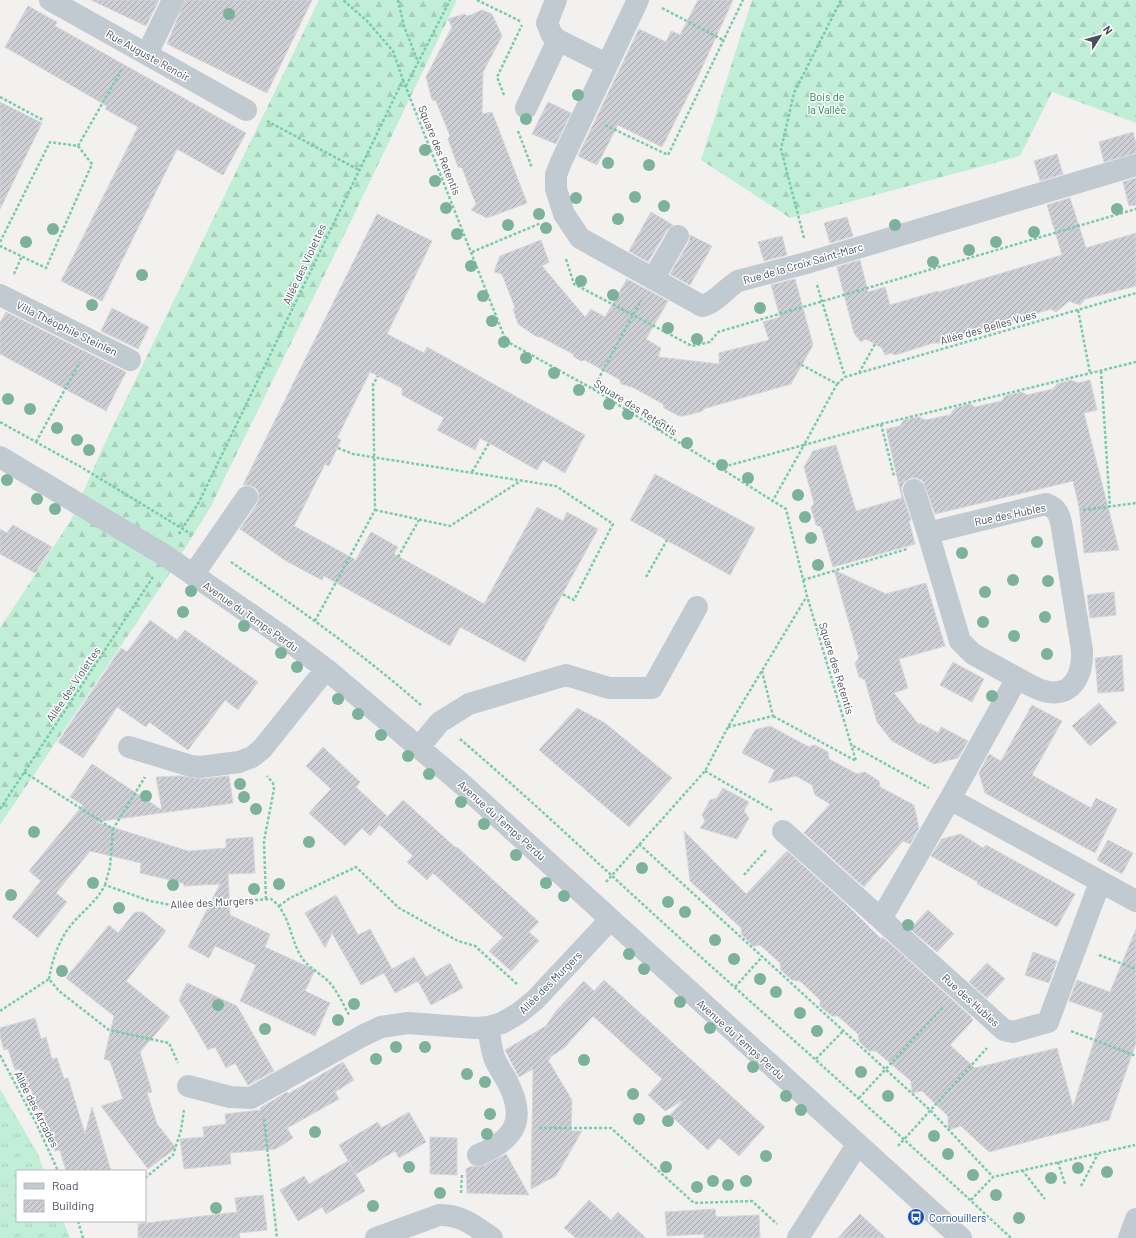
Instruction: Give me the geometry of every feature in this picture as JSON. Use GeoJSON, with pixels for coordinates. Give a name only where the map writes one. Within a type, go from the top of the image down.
{"type":"FeatureCollection","features":[{"type":"Feature","properties":{"kind":"street","name":"Rue Auguste Renoir"},"geometry":{"type":"LineString","coordinates":[[50,0],[246,110]]}},
{"type":"Feature","properties":{"kind":"street"},"geometry":{"type":"LineString","coordinates":[[141,51],[172,0]]}},
{"type":"Feature","properties":{"kind":"street"},"geometry":{"type":"LineString","coordinates":[[556,0],[547,23],[552,35],[558,40],[606,64]]}},
{"type":"Feature","properties":{"kind":"street","name":"Rue de la Croix Saint-Marc"},"geometry":{"type":"LineString","coordinates":[[638,0],[606,64],[556,175],[556,189],[564,214],[580,238],[702,306],[709,304],[729,286],[738,281],[810,262],[1136,165]]}},
{"type":"Feature","properties":{"kind":"street"},"geometry":{"type":"LineString","coordinates":[[521,118],[558,40]]}},
{"type":"Feature","properties":{"kind":"street"},"geometry":{"type":"LineString","coordinates":[[652,279],[678,236]]}},
{"type":"Feature","properties":{"kind":"street","name":"Villa Théophile Steinlen"},"geometry":{"type":"LineString","coordinates":[[1,298],[92,340],[130,360]]}},
{"type":"Feature","properties":{"kind":"street","name":"Avenue du Temps Perdu"},"geometry":{"type":"LineString","coordinates":[[0,457],[115,525],[193,575],[282,636],[326,669],[419,747],[590,900],[610,920],[961,1238]]}},
{"type":"Feature","properties":{"kind":"street"},"geometry":{"type":"LineString","coordinates":[[914,490],[929,538]]}},
{"type":"Feature","properties":{"kind":"street"},"geometry":{"type":"LineString","coordinates":[[193,575],[247,497]]}},
{"type":"Feature","properties":{"kind":"street","name":"Rue des Hubles"},"geometry":{"type":"LineString","coordinates":[[1046,504],[1055,509],[1059,514],[1082,650],[1080,675],[1074,683],[1058,692],[1042,690],[1017,678],[973,654],[960,641],[956,633],[929,538],[1046,504]]}},
{"type":"Feature","properties":{"kind":"street"},"geometry":{"type":"LineString","coordinates":[[419,747],[440,722],[469,704],[566,675],[609,688],[652,688],[697,607]]}},
{"type":"Feature","properties":{"kind":"street"},"geometry":{"type":"LineString","coordinates":[[129,748],[191,766],[200,767],[239,762],[252,757],[262,749],[326,669]]}},
{"type":"Feature","properties":{"kind":"street"},"geometry":{"type":"LineString","coordinates":[[881,919],[1017,678]]}},
{"type":"Feature","properties":{"kind":"street"},"geometry":{"type":"LineString","coordinates":[[950,799],[1136,901]]}},
{"type":"Feature","properties":{"kind":"street","name":"Rue des Hubles"},"geometry":{"type":"LineString","coordinates":[[783,830],[1004,1030],[1013,1032],[1048,1022]]}},
{"type":"Feature","properties":{"kind":"street"},"geometry":{"type":"LineString","coordinates":[[1048,1022],[1100,882]]}},
{"type":"Feature","properties":{"kind":"street","name":"Allée des Murgers"},"geometry":{"type":"LineString","coordinates":[[188,1086],[230,1097],[254,1097],[362,1036],[381,1027],[408,1023],[488,1027],[510,1019],[535,1000],[610,920]]}},
{"type":"Feature","properties":{"kind":"street"},"geometry":{"type":"LineString","coordinates":[[478,1155],[493,1149],[502,1141],[515,1122],[518,1108],[493,1056],[488,1027]]}},
{"type":"Feature","properties":{"kind":"street"},"geometry":{"type":"LineString","coordinates":[[790,1233],[857,1145]]}},
{"type":"Feature","properties":{"kind":"street"},"geometry":{"type":"LineString","coordinates":[[376,1238],[439,1215],[459,1217],[492,1238]]}},
{"type":"Feature","properties":{"kind":"street"},"geometry":{"type":"LineString","coordinates":[[1129,1238],[1136,1219]]}},
{"type":"Feature","properties":{"kind":"path"},"geometry":{"type":"LineString","coordinates":[[343,0],[367,21],[393,51],[403,80]]}},
{"type":"Feature","properties":{"kind":"path"},"geometry":{"type":"LineString","coordinates":[[398,0],[404,26],[418,62]]}},
{"type":"Feature","properties":{"kind":"path"},"geometry":{"type":"LineString","coordinates":[[406,86],[450,0]]}},
{"type":"Feature","properties":{"kind":"path"},"geometry":{"type":"LineString","coordinates":[[477,0],[524,23],[497,77],[506,98]]}},
{"type":"Feature","properties":{"kind":"path"},"geometry":{"type":"LineString","coordinates":[[583,114],[668,155],[743,0]]}},
{"type":"Feature","properties":{"kind":"path"},"geometry":{"type":"LineString","coordinates":[[772,502],[837,384],[845,377],[810,262],[781,149],[794,93],[841,0]]}},
{"type":"Feature","properties":{"kind":"path"},"geometry":{"type":"LineString","coordinates":[[660,7],[723,40]]}},
{"type":"Feature","properties":{"kind":"path"},"geometry":{"type":"LineString","coordinates":[[78,146],[141,51]]}},
{"type":"Feature","properties":{"kind":"path","name":"Square des Retentis"},"geometry":{"type":"LineString","coordinates":[[403,80],[506,341],[593,389],[772,502],[786,509],[807,596],[856,761],[773,716]]}},
{"type":"Feature","properties":{"kind":"path","name":"Allée des Violettes"},"geometry":{"type":"LineString","coordinates":[[176,540],[199,502],[358,170],[403,80]]}},
{"type":"Feature","properties":{"kind":"path"},"geometry":{"type":"LineString","coordinates":[[0,97],[44,120]]}},
{"type":"Feature","properties":{"kind":"path"},"geometry":{"type":"LineString","coordinates":[[246,110],[358,170]]}},
{"type":"Feature","properties":{"kind":"path"},"geometry":{"type":"LineString","coordinates":[[521,118],[533,169]]}},
{"type":"Feature","properties":{"kind":"path"},"geometry":{"type":"LineString","coordinates":[[0,242],[50,142],[78,146],[92,164],[46,268],[0,246]]}},
{"type":"Feature","properties":{"kind":"path"},"geometry":{"type":"LineString","coordinates":[[564,255],[574,284],[692,346],[710,342],[718,332],[1136,210]]}},
{"type":"Feature","properties":{"kind":"path"},"geometry":{"type":"LineString","coordinates":[[472,252],[564,214]]}},
{"type":"Feature","properties":{"kind":"path"},"geometry":{"type":"LineString","coordinates":[[593,389],[652,279]]}},
{"type":"Feature","properties":{"kind":"path","name":"Allée des Belles Vues"},"geometry":{"type":"LineString","coordinates":[[845,377],[1136,293]]}},
{"type":"Feature","properties":{"kind":"path"},"geometry":{"type":"LineString","coordinates":[[1078,310],[1090,373]]}},
{"type":"Feature","properties":{"kind":"path"},"geometry":{"type":"LineString","coordinates":[[36,442],[92,340]]}},
{"type":"Feature","properties":{"kind":"path"},"geometry":{"type":"LineString","coordinates":[[859,373],[875,344]]}},
{"type":"Feature","properties":{"kind":"path"},"geometry":{"type":"LineString","coordinates":[[719,468],[881,424],[1136,362]]}},
{"type":"Feature","properties":{"kind":"path"},"geometry":{"type":"LineString","coordinates":[[798,363],[837,384]]}},
{"type":"Feature","properties":{"kind":"path"},"geometry":{"type":"LineString","coordinates":[[1101,371],[1110,507]]}},
{"type":"Feature","properties":{"kind":"path"},"geometry":{"type":"LineString","coordinates":[[315,621],[374,510],[373,385],[378,376]]}},
{"type":"Feature","properties":{"kind":"path"},"geometry":{"type":"LineString","coordinates":[[881,424],[898,493],[914,490]]}},
{"type":"Feature","properties":{"kind":"path"},"geometry":{"type":"LineString","coordinates":[[472,472],[489,443]]}},
{"type":"Feature","properties":{"kind":"path"},"geometry":{"type":"LineString","coordinates":[[338,448],[353,454],[374,456],[556,486],[613,524],[574,600],[562,594]]}},
{"type":"Feature","properties":{"kind":"path"},"geometry":{"type":"LineString","coordinates":[[374,510],[450,526],[522,480]]}},
{"type":"Feature","properties":{"kind":"path"},"geometry":{"type":"LineString","coordinates":[[1059,514],[1136,503]]}},
{"type":"Feature","properties":{"kind":"path"},"geometry":{"type":"LineString","coordinates":[[398,557],[419,520]]}},
{"type":"Feature","properties":{"kind":"path"},"geometry":{"type":"LineString","coordinates":[[803,580],[929,538]]}},
{"type":"Feature","properties":{"kind":"path"},"geometry":{"type":"LineString","coordinates":[[646,577],[666,540]]}},
{"type":"Feature","properties":{"kind":"path","name":"Allée des Violettes"},"geometry":{"type":"LineString","coordinates":[[0,809],[156,573]]}},
{"type":"Feature","properties":{"kind":"path"},"geometry":{"type":"LineString","coordinates":[[590,900],[705,771],[728,727],[807,596]]}},
{"type":"Feature","properties":{"kind":"path"},"geometry":{"type":"LineString","coordinates":[[728,727],[773,716],[762,671]]}},
{"type":"Feature","properties":{"kind":"path"},"geometry":{"type":"LineString","coordinates":[[852,746],[950,799]]}},
{"type":"Feature","properties":{"kind":"path"},"geometry":{"type":"LineString","coordinates":[[0,1011],[48,979],[57,948],[64,934],[95,900],[104,885],[110,867],[113,829],[159,757]]}},
{"type":"Feature","properties":{"kind":"path","name":"Allée des Murgers"},"geometry":{"type":"LineString","coordinates":[[252,757],[273,783],[274,789],[264,841],[266,899]]}},
{"type":"Feature","properties":{"kind":"path"},"geometry":{"type":"LineString","coordinates":[[705,771],[791,821],[744,875]]}},
{"type":"Feature","properties":{"kind":"path"},"geometry":{"type":"LineString","coordinates":[[24,772],[113,829]]}},
{"type":"Feature","properties":{"kind":"path"},"geometry":{"type":"LineString","coordinates":[[639,844],[930,1110],[993,1177]]}},
{"type":"Feature","properties":{"kind":"path"},"geometry":{"type":"LineString","coordinates":[[362,1036],[328,981],[303,959],[294,944],[285,917],[279,906],[290,898],[356,867],[398,908],[458,941],[475,946],[535,1000]]}},
{"type":"Feature","properties":{"kind":"path","name":"Allée des Murgers"},"geometry":{"type":"LineString","coordinates":[[104,885],[150,900],[171,905],[271,899],[279,906]]}},
{"type":"Feature","properties":{"kind":"path"},"geometry":{"type":"LineString","coordinates":[[1076,946],[1136,969]]}},
{"type":"Feature","properties":{"kind":"path"},"geometry":{"type":"LineString","coordinates":[[734,987],[762,957]]}},
{"type":"Feature","properties":{"kind":"path"},"geometry":{"type":"LineString","coordinates":[[48,979],[59,991],[108,1030],[169,1043],[188,1086],[176,1150],[168,1160],[146,1177]]}},
{"type":"Feature","properties":{"kind":"path"},"geometry":{"type":"LineString","coordinates":[[859,1098],[959,990]]}},
{"type":"Feature","properties":{"kind":"path"},"geometry":{"type":"LineString","coordinates":[[1048,1022],[1136,1056]]}},
{"type":"Feature","properties":{"kind":"path"},"geometry":{"type":"LineString","coordinates":[[882,1166],[930,1110],[1004,1030]]}},
{"type":"Feature","properties":{"kind":"path"},"geometry":{"type":"LineString","coordinates":[[816,1060],[843,1031]]}},
{"type":"Feature","properties":{"kind":"path","name":"Allée des Arcades"},"geometry":{"type":"LineString","coordinates":[[0,1055],[37,1125],[58,1170]]}},
{"type":"Feature","properties":{"kind":"path"},"geometry":{"type":"LineString","coordinates":[[254,1097],[263,1114],[277,1238]]}},
{"type":"Feature","properties":{"kind":"path"},"geometry":{"type":"LineString","coordinates":[[515,1122],[531,1128],[612,1128],[694,1203],[752,1201],[790,1233]]}},
{"type":"Feature","properties":{"kind":"path"},"geometry":{"type":"LineString","coordinates":[[971,1200],[993,1177],[1135,1146]]}},
{"type":"Feature","properties":{"kind":"path"},"geometry":{"type":"LineString","coordinates":[[1081,1186],[1098,1154]]}},
{"type":"Feature","properties":{"kind":"path"},"geometry":{"type":"LineString","coordinates":[[459,1217],[463,1159],[478,1155]]}},
{"type":"Feature","properties":{"kind":"path"},"geometry":{"type":"LineString","coordinates":[[1058,1162],[1066,1184]]}},
{"type":"Feature","properties":{"kind":"path"},"geometry":{"type":"LineString","coordinates":[[1022,1170],[1045,1199]]}},
{"type":"Feature","properties":{"kind":"path"},"geometry":{"type":"LineString","coordinates":[[78,1222],[84,1238]]}},
{"type":"Feature","properties":{"kind":"green space"},"geometry":{"type":"Polygon","coordinates":[[[319,0],[457,0],[351,221],[210,508],[166,579],[0,825],[0,628],[71,520],[102,449],[319,0]]]}},
{"type":"Feature","properties":{"kind":"green space","name":"Bois de la Vallée"},"geometry":{"type":"Polygon","coordinates":[[[752,0],[1136,0],[1136,123],[1052,92],[1020,156],[790,218],[701,160],[752,0]]]}},
{"type":"Feature","properties":{"kind":"green space"},"geometry":{"type":"Polygon","coordinates":[[[0,1089],[38,1154],[44,1170],[16,1170],[16,1222],[63,1222],[70,1238],[0,1238],[0,1089]]]}},
{"type":"Feature","properties":{"kind":"building"},"geometry":{"type":"Polygon","coordinates":[[[91,0],[159,0],[146,26],[91,0]]]}},
{"type":"Feature","properties":{"kind":"building"},"geometry":{"type":"Polygon","coordinates":[[[185,0],[312,0],[267,93],[167,44],[185,0]]]}},
{"type":"Feature","properties":{"kind":"building"},"geometry":{"type":"Polygon","coordinates":[[[698,0],[733,0],[700,72],[662,147],[618,125],[597,165],[578,156],[639,29],[666,42],[671,31],[680,35],[698,0]]]}},
{"type":"Feature","properties":{"kind":"building"},"geometry":{"type":"Polygon","coordinates":[[[28,6],[57,22],[55,26],[246,133],[223,175],[177,149],[102,301],[61,281],[138,127],[105,109],[107,106],[5,47],[28,6]]]}},
{"type":"Feature","properties":{"kind":"building"},"geometry":{"type":"Polygon","coordinates":[[[482,10],[492,14],[502,36],[483,72],[482,114],[492,112],[527,203],[487,218],[471,210],[476,204],[462,168],[458,167],[448,139],[450,136],[436,101],[432,100],[426,77],[452,27],[448,19],[464,14],[468,16],[482,10]]]}},
{"type":"Feature","properties":{"kind":"building"},"geometry":{"type":"Polygon","coordinates":[[[0,102],[42,123],[0,209],[0,102]]]}},
{"type":"Feature","properties":{"kind":"building"},"geometry":{"type":"Polygon","coordinates":[[[548,102],[571,113],[556,144],[532,134],[548,102]]]}},
{"type":"Feature","properties":{"kind":"building"},"geometry":{"type":"Polygon","coordinates":[[[1133,132],[1136,143],[1136,153],[1104,162],[1099,142],[1133,132]]]}},
{"type":"Feature","properties":{"kind":"building"},"geometry":{"type":"Polygon","coordinates":[[[1057,154],[1063,174],[1040,181],[1034,161],[1057,154]]]}},
{"type":"Feature","properties":{"kind":"building"},"geometry":{"type":"Polygon","coordinates":[[[1136,178],[1136,205],[1129,206],[1123,182],[1136,178]]]}},
{"type":"Feature","properties":{"kind":"building"},"geometry":{"type":"Polygon","coordinates":[[[1070,198],[1086,248],[1136,233],[1136,286],[1085,299],[1080,305],[1069,301],[1056,312],[1051,309],[1014,320],[1012,323],[985,330],[981,329],[945,340],[943,343],[933,343],[895,355],[891,353],[885,355],[882,348],[866,339],[861,342],[854,333],[837,267],[860,260],[868,292],[885,287],[890,305],[938,291],[939,292],[1062,255],[1047,205],[1070,198]]]}},
{"type":"Feature","properties":{"kind":"building"},"geometry":{"type":"Polygon","coordinates":[[[651,212],[673,225],[667,230],[648,262],[629,251],[651,212]]]}},
{"type":"Feature","properties":{"kind":"building"},"geometry":{"type":"Polygon","coordinates":[[[377,214],[432,241],[387,334],[424,353],[427,347],[585,435],[565,473],[543,460],[537,470],[480,438],[475,450],[437,430],[444,418],[402,395],[402,388],[370,372],[337,438],[341,440],[329,466],[325,464],[294,526],[356,560],[371,532],[398,547],[394,554],[484,604],[537,507],[563,521],[567,512],[598,529],[525,662],[460,627],[450,646],[324,576],[322,580],[286,561],[240,529],[257,504],[259,498],[258,491],[254,487],[243,485],[377,214]]]}},
{"type":"Feature","properties":{"kind":"building"},"geometry":{"type":"Polygon","coordinates":[[[847,217],[853,236],[830,243],[824,223],[847,217]]]}},
{"type":"Feature","properties":{"kind":"building"},"geometry":{"type":"Polygon","coordinates":[[[690,235],[712,246],[690,285],[670,274],[689,242],[690,235]]]}},
{"type":"Feature","properties":{"kind":"building"},"geometry":{"type":"Polygon","coordinates":[[[782,236],[787,255],[764,261],[758,242],[782,236]]]}},
{"type":"Feature","properties":{"kind":"building"},"geometry":{"type":"Polygon","coordinates":[[[541,240],[549,262],[542,266],[585,317],[591,309],[605,317],[627,279],[668,301],[646,339],[661,348],[658,357],[719,364],[719,353],[769,340],[763,322],[780,317],[771,285],[795,279],[813,345],[791,384],[703,409],[703,411],[679,416],[664,408],[663,404],[632,387],[621,384],[620,380],[585,360],[581,361],[574,357],[573,354],[541,337],[537,337],[518,324],[513,309],[515,308],[502,274],[494,272],[500,256],[541,240]]]}},
{"type":"Feature","properties":{"kind":"building"},"geometry":{"type":"Polygon","coordinates":[[[112,308],[149,327],[138,349],[101,331],[112,308]]]}},
{"type":"Feature","properties":{"kind":"building"},"geometry":{"type":"Polygon","coordinates":[[[6,312],[126,372],[106,411],[0,354],[0,322],[6,312]]]}},
{"type":"Feature","properties":{"kind":"building"},"geometry":{"type":"Polygon","coordinates":[[[1071,380],[1078,383],[1090,380],[1097,410],[1084,413],[1119,550],[1084,553],[1079,507],[1073,481],[935,514],[923,481],[917,478],[911,478],[904,482],[902,493],[911,520],[909,521],[915,544],[833,567],[821,527],[816,525],[811,508],[814,503],[804,467],[813,451],[836,445],[856,511],[902,498],[886,429],[900,426],[904,420],[919,417],[925,420],[950,415],[955,408],[970,404],[975,407],[1002,401],[1005,396],[1021,392],[1027,395],[1053,389],[1057,384],[1071,380]]]}},
{"type":"Feature","properties":{"kind":"building"},"geometry":{"type":"Polygon","coordinates":[[[655,474],[755,528],[730,575],[630,520],[655,474]]]}},
{"type":"Feature","properties":{"kind":"building"},"geometry":{"type":"Polygon","coordinates":[[[13,525],[52,547],[35,573],[0,554],[0,529],[7,533],[13,525]]]}},
{"type":"Feature","properties":{"kind":"building"},"geometry":{"type":"Polygon","coordinates":[[[834,570],[886,594],[926,583],[945,646],[899,659],[908,688],[894,693],[919,725],[920,723],[938,733],[941,727],[968,741],[958,758],[934,764],[892,741],[877,722],[865,680],[859,677],[855,663],[859,658],[834,570]]]}},
{"type":"Feature","properties":{"kind":"building"},"geometry":{"type":"Polygon","coordinates":[[[1114,592],[1116,615],[1090,618],[1087,595],[1114,592]]]}},
{"type":"Feature","properties":{"kind":"building"},"geometry":{"type":"Polygon","coordinates":[[[150,620],[177,640],[185,630],[258,682],[238,710],[225,700],[188,750],[149,722],[146,727],[117,707],[83,758],[58,742],[121,648],[127,652],[150,620]]]}},
{"type":"Feature","properties":{"kind":"building"},"geometry":{"type":"Polygon","coordinates":[[[1122,655],[1124,691],[1098,693],[1095,658],[1122,655]]]}},
{"type":"Feature","properties":{"kind":"building"},"geometry":{"type":"Polygon","coordinates":[[[953,662],[984,679],[972,702],[940,685],[953,662]]]}},
{"type":"Feature","properties":{"kind":"building"},"geometry":{"type":"Polygon","coordinates":[[[1099,703],[1117,723],[1090,746],[1072,726],[1099,703]]]}},
{"type":"Feature","properties":{"kind":"building"},"geometry":{"type":"Polygon","coordinates":[[[1032,705],[1062,721],[1032,775],[1091,808],[1096,798],[1117,809],[1095,853],[985,793],[979,773],[989,754],[1001,761],[1032,705]]]}},
{"type":"Feature","properties":{"kind":"building"},"geometry":{"type":"Polygon","coordinates":[[[577,708],[605,723],[672,778],[629,827],[539,750],[577,708]]]}},
{"type":"Feature","properties":{"kind":"building"},"geometry":{"type":"Polygon","coordinates":[[[770,726],[809,747],[815,745],[828,752],[829,759],[857,774],[865,772],[879,781],[880,787],[914,805],[919,828],[910,844],[903,841],[864,887],[804,833],[830,804],[815,795],[812,785],[796,776],[768,783],[775,770],[742,753],[755,730],[770,726]]]}},
{"type":"Feature","properties":{"kind":"building"},"geometry":{"type":"Polygon","coordinates":[[[323,747],[360,782],[356,787],[387,816],[370,836],[362,828],[345,846],[309,813],[331,789],[306,766],[323,747]]]}},
{"type":"Feature","properties":{"kind":"building"},"geometry":{"type":"Polygon","coordinates":[[[92,764],[162,810],[156,777],[181,776],[201,779],[229,776],[233,803],[96,822],[188,851],[226,848],[226,839],[253,837],[255,873],[228,874],[230,915],[270,934],[265,947],[315,970],[305,991],[330,1003],[315,1036],[240,1001],[256,965],[215,946],[209,958],[188,947],[220,884],[184,886],[183,883],[140,873],[141,863],[90,851],[56,893],[67,902],[38,938],[12,917],[41,881],[29,871],[83,805],[70,797],[92,764]]]}},
{"type":"Feature","properties":{"kind":"building"},"geometry":{"type":"Polygon","coordinates":[[[723,788],[749,802],[744,811],[749,818],[737,839],[700,828],[705,821],[702,815],[710,800],[717,798],[723,788]]]}},
{"type":"Feature","properties":{"kind":"building"},"geometry":{"type":"Polygon","coordinates":[[[403,800],[539,922],[529,932],[539,941],[511,971],[489,951],[503,937],[433,873],[427,880],[407,862],[413,856],[380,825],[403,800]]]}},
{"type":"Feature","properties":{"kind":"building"},"geometry":{"type":"Polygon","coordinates":[[[684,831],[746,894],[787,851],[848,906],[881,939],[882,937],[894,947],[970,1016],[973,1020],[950,1045],[975,1068],[1057,1048],[1073,1107],[1103,1013],[1069,1001],[1077,980],[1110,992],[1136,929],[1136,1043],[1109,1120],[989,1152],[961,1126],[948,1130],[948,1116],[922,1091],[912,1093],[911,1081],[876,1051],[869,1051],[859,1041],[858,1034],[838,1016],[832,1016],[820,1006],[820,1000],[800,981],[792,980],[781,970],[780,963],[760,945],[753,946],[742,935],[741,928],[690,881],[684,831]]]}},
{"type":"Feature","properties":{"kind":"building"},"geometry":{"type":"Polygon","coordinates":[[[961,834],[983,848],[986,845],[1075,894],[1057,927],[977,884],[978,882],[931,856],[942,839],[961,834]]]}},
{"type":"Feature","properties":{"kind":"building"},"geometry":{"type":"Polygon","coordinates":[[[1108,840],[1133,853],[1122,874],[1097,860],[1108,840]]]}},
{"type":"Feature","properties":{"kind":"building"},"geometry":{"type":"Polygon","coordinates":[[[336,895],[358,935],[370,929],[392,969],[414,957],[426,977],[450,963],[463,988],[431,1005],[418,981],[395,993],[384,973],[361,985],[332,933],[325,948],[305,913],[336,895]]]}},
{"type":"Feature","properties":{"kind":"building"},"geometry":{"type":"Polygon","coordinates":[[[928,910],[954,934],[937,952],[910,929],[928,910]]]}},
{"type":"Feature","properties":{"kind":"building"},"geometry":{"type":"Polygon","coordinates":[[[135,912],[143,912],[166,931],[126,981],[170,1017],[140,1052],[152,1092],[147,1093],[157,1124],[176,1148],[148,1169],[101,1106],[123,1099],[110,1061],[104,1059],[114,1016],[66,978],[109,925],[118,933],[135,912]]]}},
{"type":"Feature","properties":{"kind":"building"},"geometry":{"type":"Polygon","coordinates":[[[1033,952],[1057,961],[1049,983],[1025,975],[1033,952]]]}},
{"type":"Feature","properties":{"kind":"building"},"geometry":{"type":"Polygon","coordinates":[[[987,963],[1005,979],[987,998],[969,982],[987,963]]]}},
{"type":"Feature","properties":{"kind":"building"},"geometry":{"type":"Polygon","coordinates":[[[604,980],[765,1127],[739,1156],[719,1138],[708,1150],[670,1115],[685,1099],[665,1111],[648,1095],[662,1079],[593,1016],[564,1048],[548,1060],[572,1100],[571,1131],[582,1131],[556,1176],[531,1189],[533,1069],[519,1077],[505,1050],[546,1026],[556,1011],[584,981],[594,991],[604,980]]]}},
{"type":"Feature","properties":{"kind":"building"},"geometry":{"type":"Polygon","coordinates":[[[187,983],[237,1006],[274,1071],[248,1085],[235,1063],[226,1068],[215,1047],[208,1050],[179,1000],[187,983]]]}},
{"type":"Feature","properties":{"kind":"building"},"geometry":{"type":"Polygon","coordinates":[[[35,1018],[41,1039],[46,1037],[52,1059],[57,1058],[64,1079],[68,1078],[85,1134],[92,1107],[111,1170],[66,1170],[60,1150],[55,1151],[42,1109],[38,1110],[31,1089],[27,1090],[20,1069],[15,1070],[8,1049],[4,1050],[0,1036],[0,1028],[35,1018]]]}},
{"type":"Feature","properties":{"kind":"building"},"geometry":{"type":"Polygon","coordinates":[[[343,1062],[354,1080],[335,1092],[339,1099],[287,1128],[293,1138],[276,1149],[230,1153],[231,1164],[184,1169],[180,1139],[204,1137],[203,1127],[226,1124],[225,1114],[261,1110],[260,1108],[287,1092],[288,1094],[343,1062]]]}},
{"type":"Feature","properties":{"kind":"building"},"geometry":{"type":"Polygon","coordinates":[[[409,1112],[426,1142],[399,1158],[395,1151],[356,1174],[339,1145],[378,1122],[381,1128],[409,1112]]]}},
{"type":"Feature","properties":{"kind":"building"},"geometry":{"type":"Polygon","coordinates":[[[430,1137],[457,1138],[457,1175],[430,1174],[430,1137]]]}},
{"type":"Feature","properties":{"kind":"building"},"geometry":{"type":"Polygon","coordinates":[[[506,1154],[529,1195],[467,1193],[466,1169],[472,1166],[483,1166],[506,1154]]]}},
{"type":"Feature","properties":{"kind":"building"},"geometry":{"type":"Polygon","coordinates":[[[348,1161],[365,1191],[326,1214],[322,1207],[298,1221],[280,1190],[304,1176],[309,1184],[348,1161]]]}},
{"type":"Feature","properties":{"kind":"building"},"geometry":{"type":"Polygon","coordinates":[[[263,1195],[267,1230],[239,1233],[240,1238],[138,1238],[138,1224],[237,1212],[235,1198],[263,1195]]]}},
{"type":"Feature","properties":{"kind":"building"},"geometry":{"type":"Polygon","coordinates":[[[589,1200],[611,1220],[618,1212],[646,1238],[576,1238],[564,1228],[589,1200]]]}},
{"type":"Feature","properties":{"kind":"building"},"geometry":{"type":"Polygon","coordinates":[[[715,1209],[716,1217],[759,1215],[760,1238],[704,1238],[704,1234],[667,1236],[665,1212],[715,1209]]]}},
{"type":"Feature","properties":{"kind":"building"},"geometry":{"type":"Polygon","coordinates":[[[860,1214],[886,1238],[838,1238],[860,1214]]]}},
{"type":"Feature","properties":{"kind":"place","name":"Cornouillers"},"geometry":{"type":"Point","coordinates":[916,1217]}}]}
